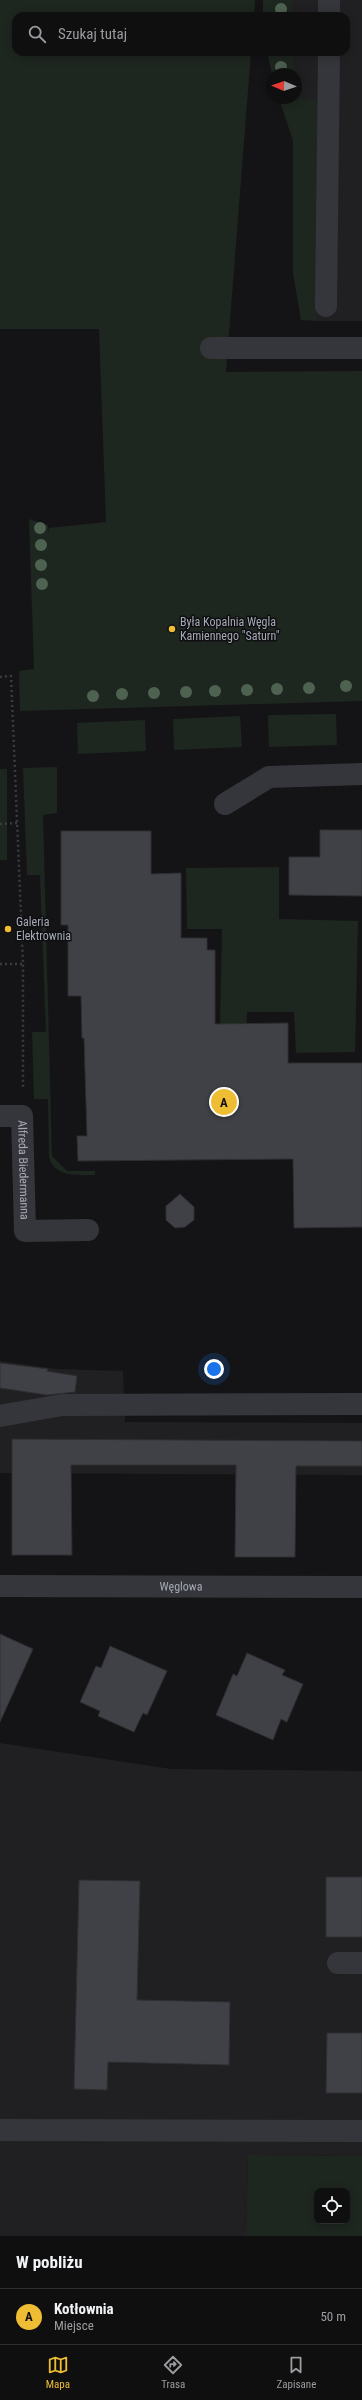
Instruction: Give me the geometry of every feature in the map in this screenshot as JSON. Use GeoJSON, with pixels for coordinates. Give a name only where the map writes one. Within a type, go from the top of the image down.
{"type":"FeatureCollection","features":[{"type":"Feature","properties":{"kind":"street"},"geometry":{"type":"LineString","coordinates":[[329,0],[329,12]]}},
{"type":"Feature","properties":{"kind":"street"},"geometry":{"type":"LineString","coordinates":[[326,306],[329,56]]}},
{"type":"Feature","properties":{"kind":"street"},"geometry":{"type":"LineString","coordinates":[[212,348],[362,348]]}},
{"type":"Feature","properties":{"kind":"street"},"geometry":{"type":"LineString","coordinates":[[225,804],[269,777],[362,774]]}},
{"type":"Feature","properties":{"kind":"street","name":"Alfreda Biedermanna"},"geometry":{"type":"LineString","coordinates":[[0,1116],[22,1116],[25,1231],[88,1230]]}},
{"type":"Feature","properties":{"kind":"street"},"geometry":{"type":"LineString","coordinates":[[0,1416],[62,1405],[362,1404]]}},
{"type":"Feature","properties":{"kind":"street","name":"Węglowa"},"geometry":{"type":"LineString","coordinates":[[0,1586],[362,1587]]}},
{"type":"Feature","properties":{"kind":"street"},"geometry":{"type":"LineString","coordinates":[[338,1963],[362,1963]]}},
{"type":"Feature","properties":{"kind":"street"},"geometry":{"type":"LineString","coordinates":[[0,2130],[362,2131]]}},
{"type":"Feature","properties":{"kind":"path"},"geometry":{"type":"LineString","coordinates":[[0,676],[11,676],[23,964],[22,1116]]}},
{"type":"Feature","properties":{"kind":"path"},"geometry":{"type":"LineString","coordinates":[[0,824],[17,823]]}},
{"type":"Feature","properties":{"kind":"path"},"geometry":{"type":"LineString","coordinates":[[0,964],[23,964]]}},
{"type":"Feature","properties":{"kind":"shaded area"},"geometry":{"type":"Polygon","coordinates":[[[0,0],[255,0],[254,12],[12,12],[12,56],[251,56],[226,372],[362,371],[362,701],[20,711],[19,671],[34,669],[29,519],[48,525],[49,534],[49,528],[106,522],[99,329],[0,329],[0,0]]]}},
{"type":"Feature","properties":{"kind":"shaded area"},"geometry":{"type":"Polygon","coordinates":[[[263,0],[292,0],[292,12],[263,12],[263,0]]]}},
{"type":"Feature","properties":{"kind":"shaded area"},"geometry":{"type":"Polygon","coordinates":[[[292,0],[362,0],[362,321],[317,321],[317,101],[302,100],[302,68],[293,68],[293,56],[350,56],[350,12],[292,12],[292,0]]]}},
{"type":"Feature","properties":{"kind":"shaded area"},"geometry":{"type":"Polygon","coordinates":[[[268,56],[293,56],[293,68],[271,68],[268,56]]]}},
{"type":"Feature","properties":{"kind":"shaded area"},"geometry":{"type":"Polygon","coordinates":[[[302,99],[317,100],[317,321],[301,320],[293,273],[293,141],[281,104],[302,104],[302,99]]]}},
{"type":"Feature","properties":{"kind":"shaded area"},"geometry":{"type":"Polygon","coordinates":[[[336,714],[337,745],[269,747],[268,715],[336,714]]]}},
{"type":"Feature","properties":{"kind":"shaded area"},"geometry":{"type":"Polygon","coordinates":[[[240,716],[242,747],[174,750],[173,719],[240,716]]]}},
{"type":"Feature","properties":{"kind":"shaded area"},"geometry":{"type":"Polygon","coordinates":[[[145,720],[146,751],[78,754],[77,723],[145,720]]]}},
{"type":"Feature","properties":{"kind":"shaded area"},"geometry":{"type":"Polygon","coordinates":[[[57,767],[57,813],[43,815],[52,1156],[67,1171],[95,1171],[95,1175],[68,1174],[56,1169],[49,1157],[48,1099],[34,1099],[32,1032],[46,1032],[40,875],[27,875],[23,768],[57,767]]]}},
{"type":"Feature","properties":{"kind":"shaded area"},"geometry":{"type":"Polygon","coordinates":[[[0,769],[7,769],[7,860],[0,860],[0,769]]]}},
{"type":"Feature","properties":{"kind":"shaded area"},"geometry":{"type":"Polygon","coordinates":[[[279,867],[279,919],[358,921],[355,1052],[296,1053],[294,1012],[247,1012],[245,1062],[220,1026],[222,929],[187,929],[186,868],[279,867]]]}},
{"type":"Feature","properties":{"kind":"shaded area"},"geometry":{"type":"Polygon","coordinates":[[[0,1361],[56,1369],[123,1371],[125,1422],[362,1423],[362,1475],[0,1473],[0,1361]]]}},
{"type":"Feature","properties":{"kind":"shaded area"},"geometry":{"type":"Polygon","coordinates":[[[0,1743],[171,1769],[362,1771],[362,2156],[248,2155],[246,2236],[0,2236],[0,1743]]]}},
{"type":"Feature","properties":{"kind":"shaded area"},"geometry":{"type":"Polygon","coordinates":[[[248,2155],[362,2156],[362,2236],[246,2236],[248,2155]]]}},
{"type":"Feature","properties":{"kind":"building"},"geometry":{"type":"Polygon","coordinates":[[[320,830],[362,830],[362,896],[289,895],[289,857],[320,857],[320,830]]]}},
{"type":"Feature","properties":{"kind":"building"},"geometry":{"type":"Polygon","coordinates":[[[61,831],[151,831],[151,874],[181,873],[181,938],[207,938],[207,950],[215,950],[215,1024],[288,1023],[288,1063],[362,1063],[362,1227],[294,1228],[293,1159],[78,1161],[77,1136],[87,1136],[84,1038],[82,1038],[81,996],[68,996],[68,925],[61,925],[61,831]]]}},
{"type":"Feature","properties":{"kind":"building"},"geometry":{"type":"Polygon","coordinates":[[[180,1194],[194,1207],[194,1220],[185,1227],[175,1228],[166,1220],[166,1206],[180,1194]]]}},
{"type":"Feature","properties":{"kind":"building"},"geometry":{"type":"Polygon","coordinates":[[[0,1363],[48,1369],[47,1371],[77,1376],[75,1392],[47,1395],[0,1388],[0,1363]]]}},
{"type":"Feature","properties":{"kind":"building"},"geometry":{"type":"Polygon","coordinates":[[[12,1439],[362,1441],[362,1466],[296,1466],[295,1557],[235,1557],[236,1465],[71,1465],[72,1555],[12,1555],[12,1439]]]}},
{"type":"Feature","properties":{"kind":"building"},"geometry":{"type":"Polygon","coordinates":[[[0,1634],[33,1649],[0,1722],[0,1634]]]}},
{"type":"Feature","properties":{"kind":"building"},"geometry":{"type":"Polygon","coordinates":[[[110,1646],[167,1671],[147,1715],[143,1713],[134,1732],[98,1716],[100,1711],[80,1702],[96,1666],[101,1668],[110,1646]]]}},
{"type":"Feature","properties":{"kind":"building"},"geometry":{"type":"Polygon","coordinates":[[[247,1653],[285,1670],[282,1675],[303,1684],[287,1722],[281,1719],[273,1740],[216,1715],[233,1674],[237,1676],[247,1653]]]}},
{"type":"Feature","properties":{"kind":"building"},"geometry":{"type":"Polygon","coordinates":[[[326,1877],[362,1877],[362,1937],[326,1937],[326,1877]]]}},
{"type":"Feature","properties":{"kind":"building"},"geometry":{"type":"Polygon","coordinates":[[[79,1880],[140,1881],[137,2000],[230,2002],[229,2065],[108,2062],[107,2090],[74,2089],[79,1880]]]}},
{"type":"Feature","properties":{"kind":"building"},"geometry":{"type":"Polygon","coordinates":[[[327,2033],[362,2033],[362,2093],[326,2093],[327,2033]]]}},
{"type":"Feature","properties":{"kind":"place","name":"Była Kopalnia Węgla Kamiennego \"Saturn\""},"geometry":{"type":"Point","coordinates":[172,629]}},
{"type":"Feature","properties":{"kind":"place","name":"Galeria Elektrownia"},"geometry":{"type":"Point","coordinates":[8,929]}},
{"type":"Feature","properties":{"kind":"place","name":"Kotłownia"},"geometry":{"type":"Point","coordinates":[224,1102]}}]}
